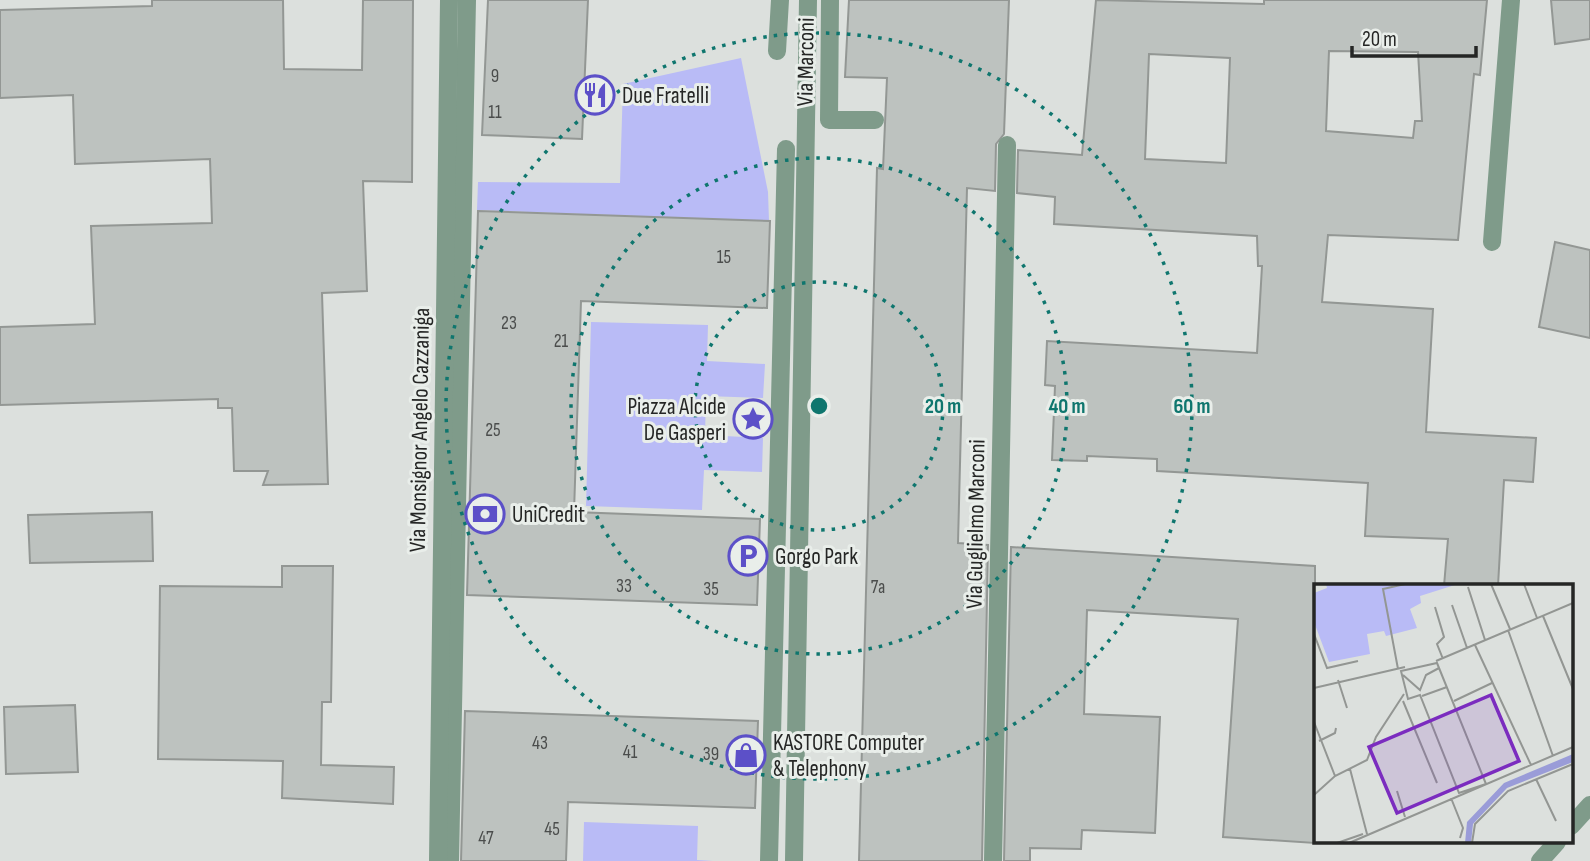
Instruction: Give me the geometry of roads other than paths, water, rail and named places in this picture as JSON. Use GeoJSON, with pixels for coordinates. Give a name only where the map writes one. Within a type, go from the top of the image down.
{"type":"FeatureCollection","features":[{"type":"Feature","properties":{"kind":"street","name":"Via Monsignor Angelo Cazzaniga"},"geometry":{"type":"LineString","coordinates":[[438,861],[449,0]]}},
{"type":"Feature","properties":{"kind":"street"},"geometry":{"type":"LineString","coordinates":[[450,861],[467,0]]}},
{"type":"Feature","properties":{"kind":"street"},"geometry":{"type":"LineString","coordinates":[[776,51],[780,0]]}},
{"type":"Feature","properties":{"kind":"street"},"geometry":{"type":"LineString","coordinates":[[794,861],[808,0]]}},
{"type":"Feature","properties":{"kind":"street","name":"Via Marconi"},"geometry":{"type":"LineString","coordinates":[[830,0],[829,120],[875,120]]}},
{"type":"Feature","properties":{"kind":"street"},"geometry":{"type":"LineString","coordinates":[[1492,242],[1511,0]]}},
{"type":"Feature","properties":{"kind":"street","name":"Via Guglielmo Marconi"},"geometry":{"type":"LineString","coordinates":[[993,861],[1007,145]]}},
{"type":"Feature","properties":{"kind":"street"},"geometry":{"type":"LineString","coordinates":[[769,861],[786,149]]}},
{"type":"Feature","properties":{"kind":"street"},"geometry":{"type":"LineString","coordinates":[[1572,826],[1590,805]]}},
{"type":"Feature","properties":{"kind":"street"},"geometry":{"type":"LineString","coordinates":[[1540,861],[1555,844]]}},
{"type":"Feature","properties":{"kind":"place","name":"Due Fratelli"},"geometry":{"type":"Point","coordinates":[595,95]}},
{"type":"Feature","properties":{"kind":"place","name":"Piazza Alcide De Gasperi"},"geometry":{"type":"Point","coordinates":[753,419]}},
{"type":"Feature","properties":{"kind":"place","name":"UniCredit"},"geometry":{"type":"Point","coordinates":[485,514]}},
{"type":"Feature","properties":{"kind":"place","name":"Gorgo Park"},"geometry":{"type":"Point","coordinates":[748,556]}},
{"type":"Feature","properties":{"kind":"place","name":"KASTORE Computer & Telephony"},"geometry":{"type":"Point","coordinates":[746,755]}}]}
